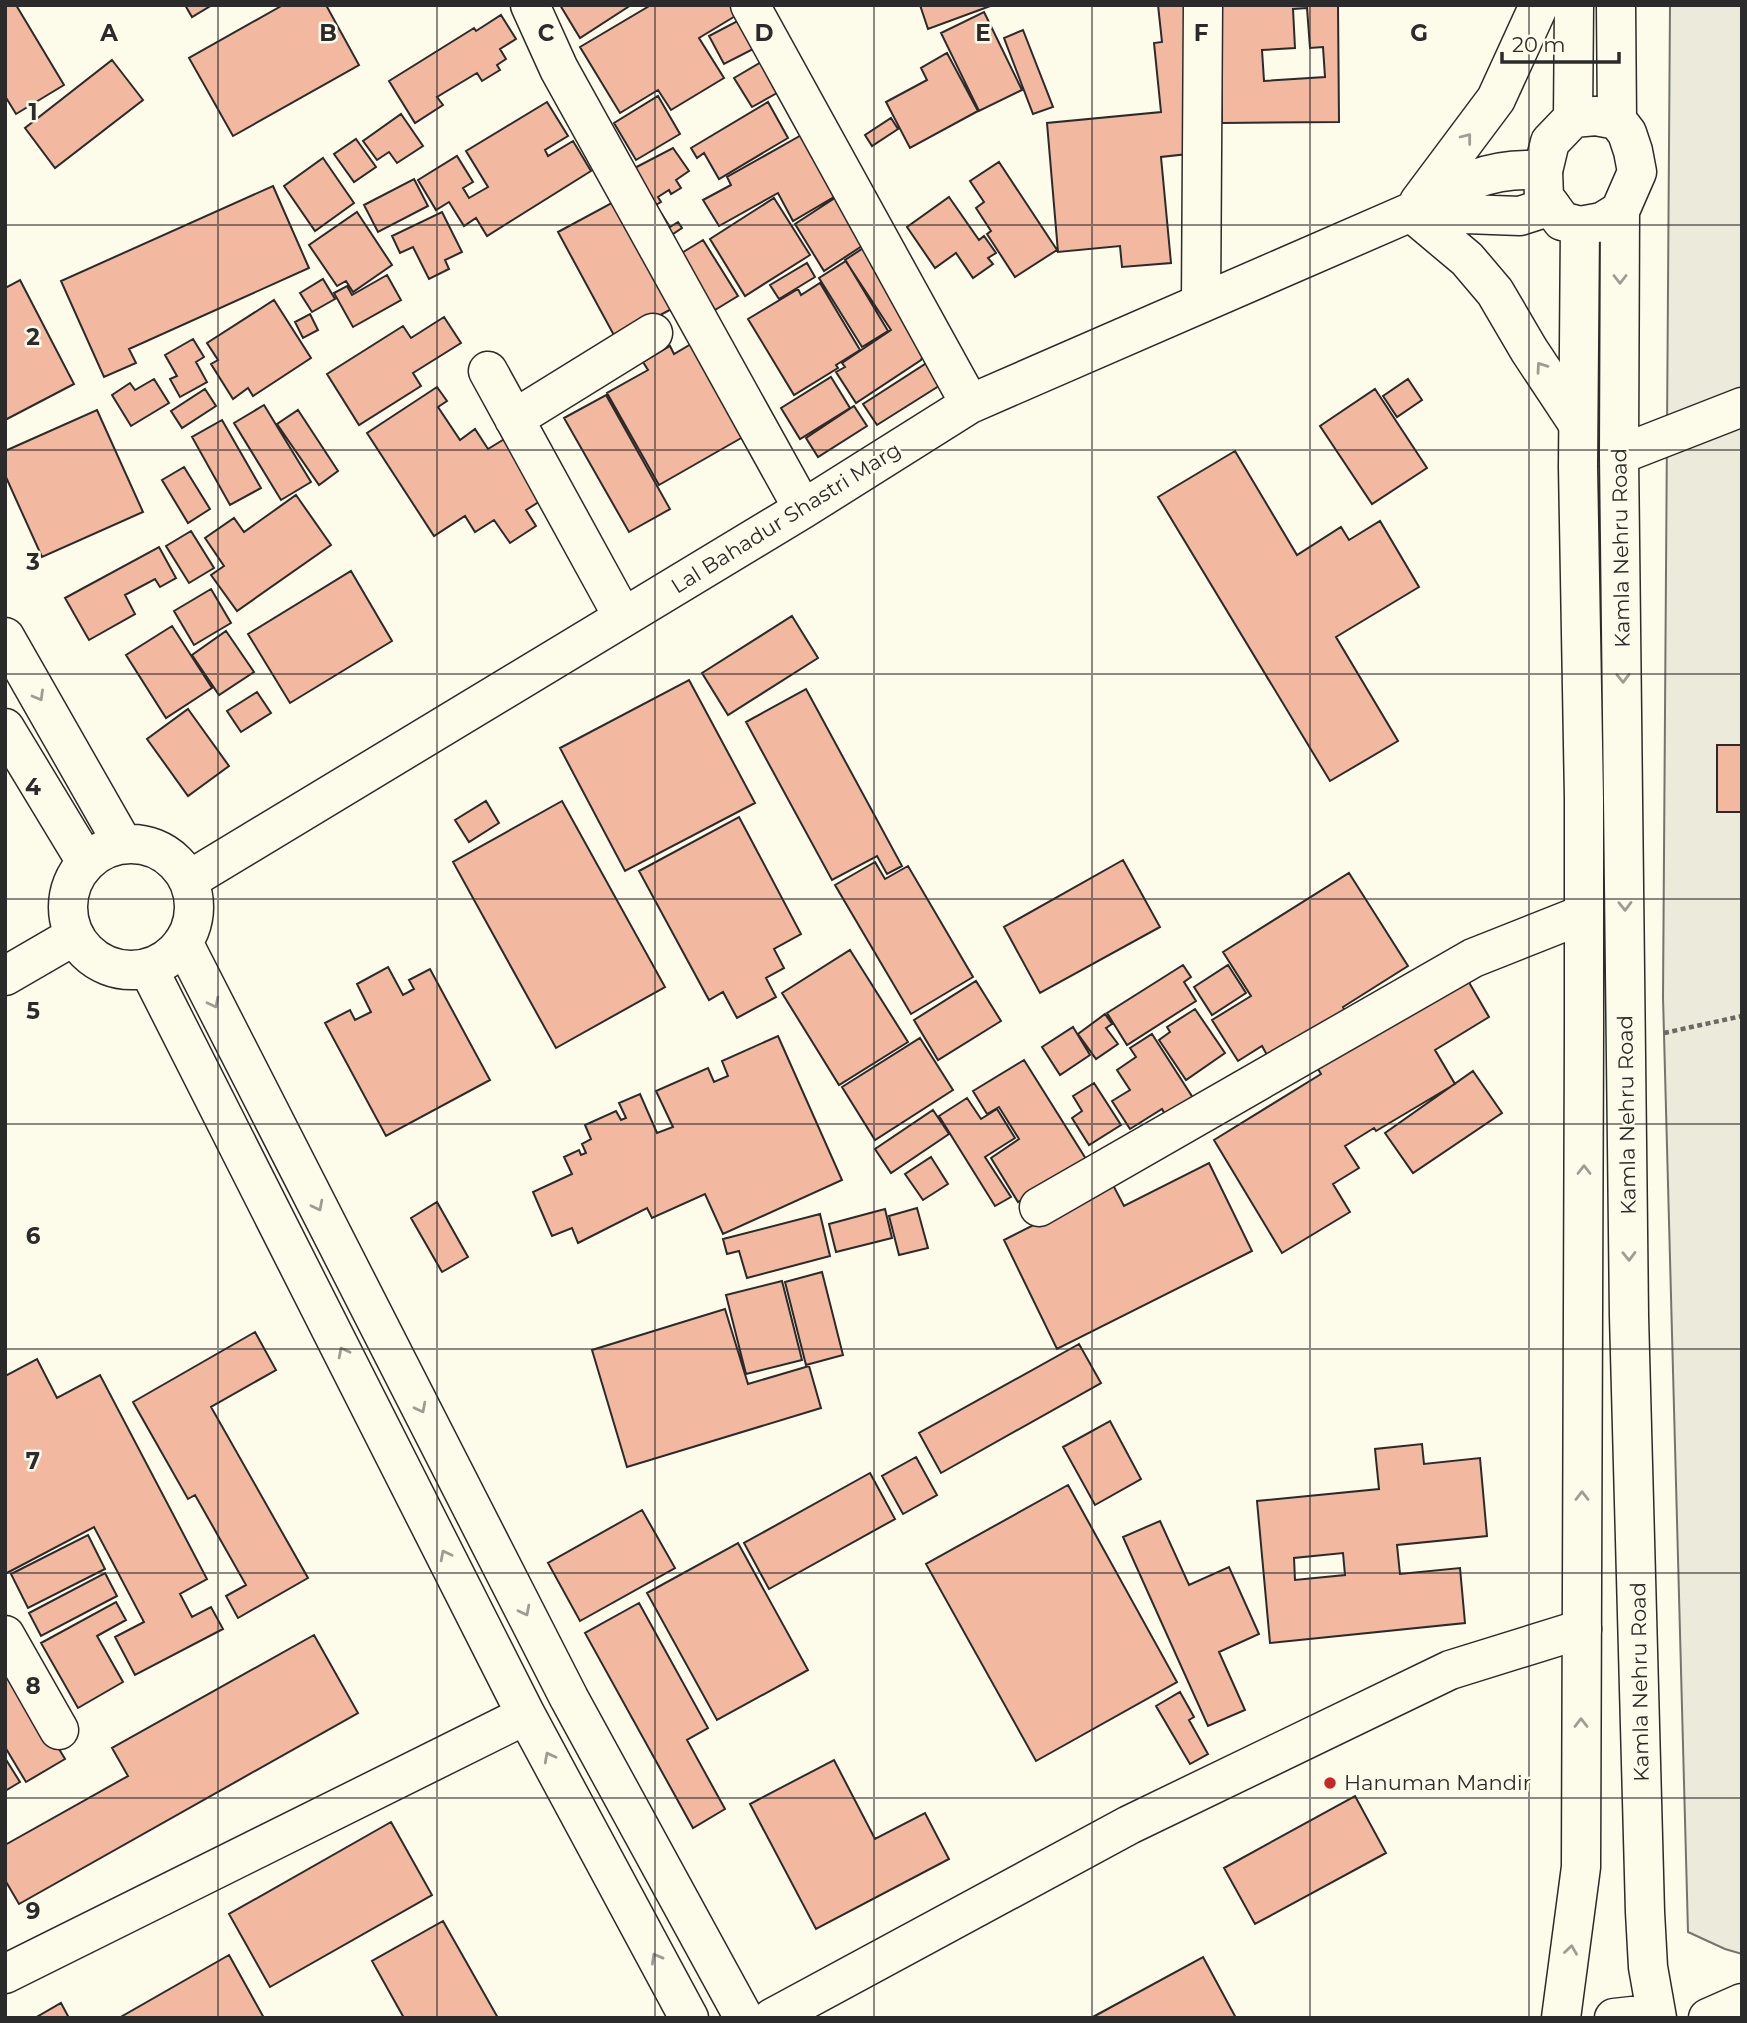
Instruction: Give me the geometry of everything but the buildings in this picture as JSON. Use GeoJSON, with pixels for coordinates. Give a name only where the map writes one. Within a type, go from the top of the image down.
{"type":"FeatureCollection","features":[{"type":"Feature","properties":{"kind":"street"},"geometry":{"type":"LineString","coordinates":[[530,5],[559,69],[803,509]]}},
{"type":"Feature","properties":{"kind":"street"},"geometry":{"type":"LineString","coordinates":[[750,5],[970,404]]}},
{"type":"Feature","properties":{"kind":"street"},"geometry":{"type":"LineString","coordinates":[[1201,303],[1203,5]]}},
{"type":"Feature","properties":{"kind":"street"},"geometry":{"type":"LineString","coordinates":[[1411,212],[1496,99],[1539,5]]}},
{"type":"Feature","properties":{"kind":"street"},"geometry":{"type":"LineString","coordinates":[[1573,118],[1574,5]]}},
{"type":"Feature","properties":{"kind":"street"},"geometry":{"type":"LineString","coordinates":[[1411,212],[1520,216],[1558,201],[1602,222],[1620,211],[1637,172],[1627,133],[1617,120],[1616,5]]}},
{"type":"Feature","properties":{"kind":"street"},"geometry":{"type":"LineString","coordinates":[[1558,201],[1550,142],[1573,118],[1596,116],[1617,120]]}},
{"type":"Feature","properties":{"kind":"street","name":"Kamla Nehru Road"},"geometry":{"type":"LineString","coordinates":[[1558,201],[1578,424],[1584,914],[1581,1867],[1561,2018]]}},
{"type":"Feature","properties":{"kind":"street","name":"Kamla Nehru Road"},"geometry":{"type":"LineString","coordinates":[[1620,211],[1619,455],[1629,1315],[1645,1912],[1648,1968],[1657,2018]]}},
{"type":"Feature","properties":{"kind":"street"},"geometry":{"type":"LineString","coordinates":[[1411,212],[1467,259],[1495,292],[1578,424]]}},
{"type":"Feature","properties":{"kind":"street","name":"Lal Bahadur Shastri Marg"},"geometry":{"type":"LineString","coordinates":[[189,880],[803,509],[970,404],[1411,212]]}},
{"type":"Feature","properties":{"kind":"street"},"geometry":{"type":"LineString","coordinates":[[514,419],[653,333]]}},
{"type":"Feature","properties":{"kind":"street"},"geometry":{"type":"LineString","coordinates":[[488,371],[623,617]]}},
{"type":"Feature","properties":{"kind":"street"},"geometry":{"type":"LineString","coordinates":[[1619,455],[1742,407]]}},
{"type":"Feature","properties":{"kind":"street"},"geometry":{"type":"LineString","coordinates":[[5,637],[122,844]]}},
{"type":"Feature","properties":{"kind":"street"},"geometry":{"type":"LineString","coordinates":[[5,728],[86,862]]}},
{"type":"Feature","properties":{"kind":"street"},"geometry":{"type":"LineString","coordinates":[[122,844],[142,844],[162,851],[177,863],[189,880],[194,901],[192,923],[183,943],[168,958],[148,968],[127,970],[106,965],[88,954],[74,936],[68,918],[68,897],[75,878],[86,862],[103,850],[122,844]]}},
{"type":"Feature","properties":{"kind":"street"},"geometry":{"type":"LineString","coordinates":[[1039,1208],[1473,958],[1584,914]]}},
{"type":"Feature","properties":{"kind":"street"},"geometry":{"type":"LineString","coordinates":[[5,976],[74,936]]}},
{"type":"Feature","properties":{"kind":"street"},"geometry":{"type":"LineString","coordinates":[[183,943],[569,1698],[744,2018]]}},
{"type":"Feature","properties":{"kind":"street"},"geometry":{"type":"LineString","coordinates":[[148,968],[526,1714],[689,2018]]}},
{"type":"Feature","properties":{"kind":"street"},"geometry":{"type":"LineString","coordinates":[[772,2018],[1129,1825],[1450,1670],[1582,1629]]}},
{"type":"Feature","properties":{"kind":"street"},"geometry":{"type":"LineString","coordinates":[[5,1635],[59,1730]]}},
{"type":"Feature","properties":{"kind":"street"},"geometry":{"type":"LineString","coordinates":[[5,1974],[526,1714]]}},
{"type":"Feature","properties":{"kind":"street"},"geometry":{"type":"LineString","coordinates":[[1708,2018],[1742,2003]]}},
{"type":"Feature","properties":{"kind":"street"},"geometry":{"type":"LineString","coordinates":[[1614,2018],[1644,2018]]}},
{"type":"Feature","properties":{"kind":"path"},"geometry":{"type":"LineString","coordinates":[[1626,1042],[1742,1016]]}},
{"type":"Feature","properties":{"kind":"shaded area"},"geometry":{"type":"Polygon","coordinates":[[[1670,5],[1742,5],[1742,1954],[1688,1932],[1663,997],[1670,5]]]}},
{"type":"Feature","properties":{"kind":"place","name":"Hanuman Mandir"},"geometry":{"type":"Point","coordinates":[1330,1783]}}]}
